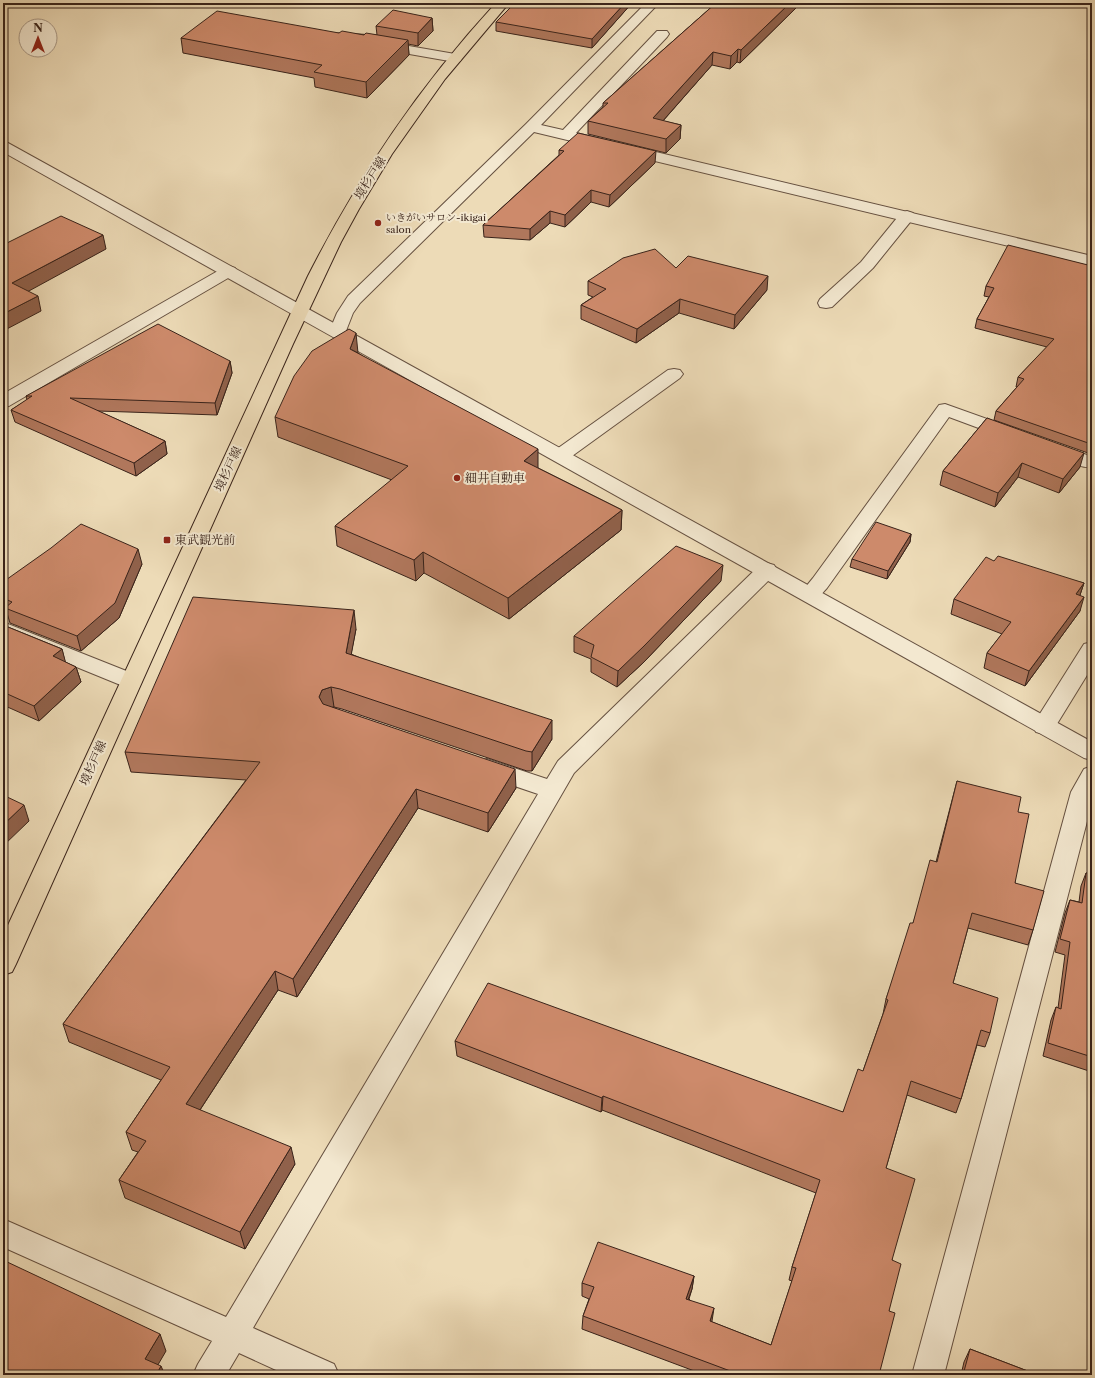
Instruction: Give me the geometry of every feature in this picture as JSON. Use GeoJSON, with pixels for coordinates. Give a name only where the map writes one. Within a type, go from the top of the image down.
{"type":"FeatureCollection","features":[{"type":"Feature","properties":{"kind":"main road","name":"境杉戸線"},"geometry":{"type":"LineString","coordinates":[[3,964],[300,311],[352,209],[398,134],[424,96],[503,3]]}},
{"type":"Feature","properties":{"kind":"street"},"geometry":{"type":"LineString","coordinates":[[338,332],[345,313],[354,300],[531,127],[653,3]]}},
{"type":"Feature","properties":{"kind":"street"},"geometry":{"type":"LineString","coordinates":[[566,135],[662,34]]}},
{"type":"Feature","properties":{"kind":"street"},"geometry":{"type":"LineString","coordinates":[[369,43],[455,58]]}},
{"type":"Feature","properties":{"kind":"street"},"geometry":{"type":"LineString","coordinates":[[531,127],[1092,261]]}},
{"type":"Feature","properties":{"kind":"street"},"geometry":{"type":"LineString","coordinates":[[3,146],[561,455],[1092,752]]}},
{"type":"Feature","properties":{"kind":"street"},"geometry":{"type":"LineString","coordinates":[[826,303],[868,265],[907,216]]}},
{"type":"Feature","properties":{"kind":"street"},"geometry":{"type":"LineString","coordinates":[[3,402],[230,271]]}},
{"type":"Feature","properties":{"kind":"street"},"geometry":{"type":"LineString","coordinates":[[561,455],[674,374]]}},
{"type":"Feature","properties":{"kind":"street"},"geometry":{"type":"LineString","coordinates":[[810,594],[820,583],[945,409],[1088,462],[1092,460]]}},
{"type":"Feature","properties":{"kind":"street"},"geometry":{"type":"LineString","coordinates":[[209,1375],[566,767],[767,570]]}},
{"type":"Feature","properties":{"kind":"street"},"geometry":{"type":"LineString","coordinates":[[3,629],[131,681]]}},
{"type":"Feature","properties":{"kind":"street"},"geometry":{"type":"LineString","coordinates":[[1044,726],[1092,649]]}},
{"type":"Feature","properties":{"kind":"street"},"geometry":{"type":"LineString","coordinates":[[470,762],[553,790]]}},
{"type":"Feature","properties":{"kind":"street"},"geometry":{"type":"LineString","coordinates":[[928,1375],[1089,788]]}},
{"type":"Feature","properties":{"kind":"street"},"geometry":{"type":"LineString","coordinates":[[3,1233],[323,1375]]}},
{"type":"Feature","properties":{"kind":"building"},"geometry":{"type":"Polygon","coordinates":[[[515,3],[625,3],[592,39],[496,22],[515,3]]]}},
{"type":"Feature","properties":{"kind":"building"},"geometry":{"type":"Polygon","coordinates":[[[716,3],[790,3],[741,50],[738,49],[731,56],[713,52],[653,118],[681,125],[666,139],[588,121],[608,103],[603,103],[716,3]]]}},
{"type":"Feature","properties":{"kind":"building"},"geometry":{"type":"Polygon","coordinates":[[[393,10],[432,18],[418,33],[376,26],[393,10]]]}},
{"type":"Feature","properties":{"kind":"building"},"geometry":{"type":"Polygon","coordinates":[[[217,11],[339,33],[342,31],[364,35],[366,33],[408,40],[366,82],[314,72],[322,65],[181,38],[217,11]]]}},
{"type":"Feature","properties":{"kind":"building"},"geometry":{"type":"Polygon","coordinates":[[[578,133],[656,151],[610,195],[591,190],[565,215],[550,211],[530,229],[483,225],[564,151],[559,150],[578,133]]]}},
{"type":"Feature","properties":{"kind":"building"},"geometry":{"type":"Polygon","coordinates":[[[61,216],[103,235],[12,283],[38,296],[3,314],[3,245],[61,216]]]}},
{"type":"Feature","properties":{"kind":"building"},"geometry":{"type":"Polygon","coordinates":[[[1008,245],[1092,266],[1092,444],[996,411],[1024,379],[1018,377],[1054,339],[977,319],[994,288],[986,286],[1008,245]]]}},
{"type":"Feature","properties":{"kind":"building"},"geometry":{"type":"Polygon","coordinates":[[[655,249],[676,268],[688,256],[768,276],[735,315],[680,299],[637,329],[581,305],[606,289],[588,281],[623,258],[655,249]]]}},
{"type":"Feature","properties":{"kind":"building"},"geometry":{"type":"Polygon","coordinates":[[[158,324],[230,361],[215,403],[70,398],[165,441],[134,463],[11,410],[32,396],[26,396],[158,324]]]}},
{"type":"Feature","properties":{"kind":"building"},"geometry":{"type":"Polygon","coordinates":[[[349,329],[356,333],[350,349],[538,449],[524,461],[622,510],[508,598],[423,552],[414,560],[335,526],[408,466],[275,417],[294,376],[312,351],[349,329]]]}},
{"type":"Feature","properties":{"kind":"building"},"geometry":{"type":"Polygon","coordinates":[[[987,418],[1084,453],[1063,479],[1022,463],[998,493],[943,471],[987,418]]]}},
{"type":"Feature","properties":{"kind":"building"},"geometry":{"type":"Polygon","coordinates":[[[876,522],[911,534],[888,571],[852,559],[876,522]]]}},
{"type":"Feature","properties":{"kind":"building"},"geometry":{"type":"Polygon","coordinates":[[[81,524],[138,549],[115,603],[77,636],[5,608],[12,602],[3,598],[3,582],[51,548],[81,524]]]}},
{"type":"Feature","properties":{"kind":"building"},"geometry":{"type":"Polygon","coordinates":[[[676,546],[723,565],[618,671],[591,657],[594,645],[574,636],[676,546]]]}},
{"type":"Feature","properties":{"kind":"building"},"geometry":{"type":"Polygon","coordinates":[[[998,556],[1084,583],[1076,594],[1084,597],[1029,671],[987,653],[1011,622],[954,599],[986,557],[994,561],[998,556]]]}},
{"type":"Feature","properties":{"kind":"building"},"geometry":{"type":"Polygon","coordinates":[[[193,597],[354,610],[346,653],[552,720],[532,752],[340,689],[331,687],[322,690],[319,697],[323,704],[515,769],[488,813],[416,789],[293,979],[275,971],[186,1104],[291,1147],[240,1232],[119,1180],[146,1141],[126,1132],[170,1067],[63,1024],[260,762],[125,752],[193,597]]]}},
{"type":"Feature","properties":{"kind":"building"},"geometry":{"type":"Polygon","coordinates":[[[3,625],[62,649],[53,656],[76,667],[34,706],[3,692],[3,625]]]}},
{"type":"Feature","properties":{"kind":"building"},"geometry":{"type":"Polygon","coordinates":[[[957,781],[1021,797],[1018,812],[1029,814],[1015,883],[1044,891],[1033,930],[972,913],[953,983],[998,998],[990,1033],[981,1030],[961,1099],[911,1081],[886,1168],[915,1179],[892,1260],[901,1264],[889,1311],[895,1313],[879,1375],[741,1375],[583,1316],[594,1287],[582,1283],[598,1242],[694,1276],[686,1299],[714,1308],[710,1321],[771,1345],[796,1268],[792,1267],[820,1180],[603,1096],[602,1098],[455,1041],[488,983],[843,1112],[858,1069],[863,1071],[888,1000],[886,999],[910,923],[913,923],[930,860],[937,862],[957,781]]]}},
{"type":"Feature","properties":{"kind":"building"},"geometry":{"type":"Polygon","coordinates":[[[3,795],[24,805],[3,825],[3,795]]]}},
{"type":"Feature","properties":{"kind":"building"},"geometry":{"type":"Polygon","coordinates":[[[1092,871],[1092,1057],[1048,1043],[1056,1007],[1061,1009],[1070,942],[1060,939],[1070,900],[1082,903],[1086,873],[1091,874],[1092,871]]]}},
{"type":"Feature","properties":{"kind":"building"},"geometry":{"type":"Polygon","coordinates":[[[3,1260],[160,1334],[145,1359],[161,1366],[156,1375],[3,1375],[3,1260]]]}},
{"type":"Feature","properties":{"kind":"building"},"geometry":{"type":"Polygon","coordinates":[[[970,1349],[1038,1375],[963,1375],[970,1349]]]}},
{"type":"Feature","properties":{"kind":"place","name":"いきがいサロン-ikigai salon"},"geometry":{"type":"Point","coordinates":[378,223]}},
{"type":"Feature","properties":{"kind":"place","name":"細井自動車"},"geometry":{"type":"Point","coordinates":[457,478]}},
{"type":"Feature","properties":{"kind":"place","name":"東武観光前"},"geometry":{"type":"Point","coordinates":[167,540]}}]}
